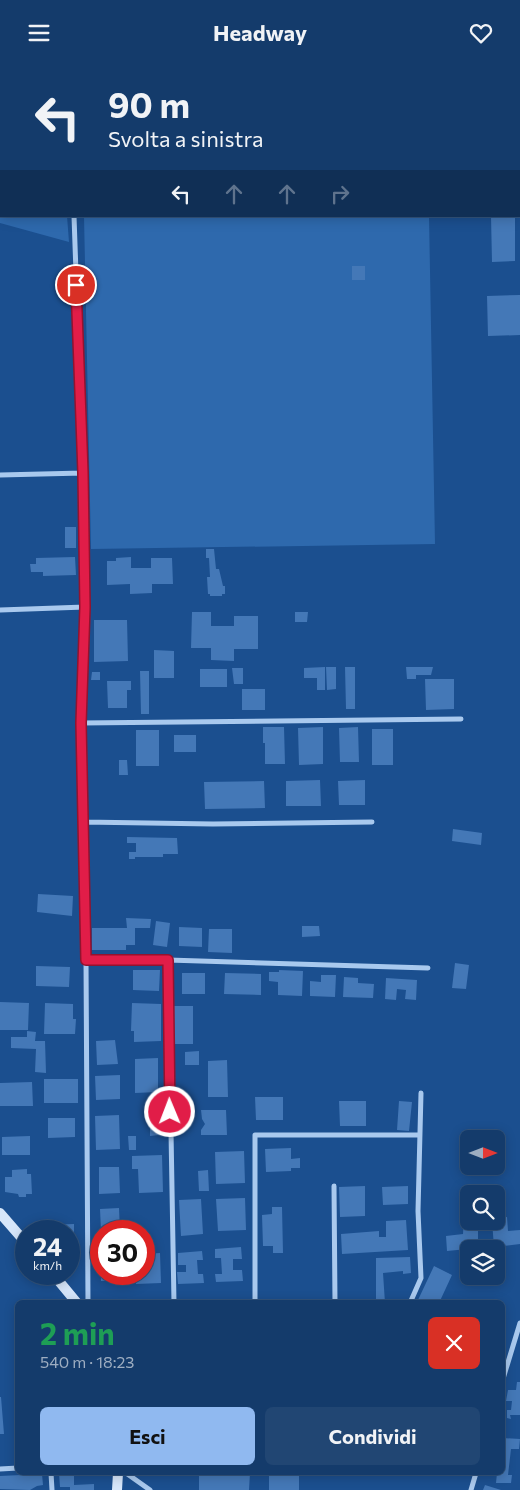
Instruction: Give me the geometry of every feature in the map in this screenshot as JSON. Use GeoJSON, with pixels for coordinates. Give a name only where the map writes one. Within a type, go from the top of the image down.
{"type":"FeatureCollection","features":[{"type":"Feature","properties":{"kind":"street"},"geometry":{"type":"LineString","coordinates":[[74,217],[83,473],[85,607],[81,723],[86,960],[88,1300]]}},
{"type":"Feature","properties":{"kind":"street"},"geometry":{"type":"LineString","coordinates":[[0,475],[83,473]]}},
{"type":"Feature","properties":{"kind":"street"},"geometry":{"type":"LineString","coordinates":[[0,610],[85,607]]}},
{"type":"Feature","properties":{"kind":"street"},"geometry":{"type":"LineString","coordinates":[[81,723],[461,719]]}},
{"type":"Feature","properties":{"kind":"street"},"geometry":{"type":"LineString","coordinates":[[83,822],[213,824],[372,822]]}},
{"type":"Feature","properties":{"kind":"street"},"geometry":{"type":"LineString","coordinates":[[86,960],[168,960],[428,968]]}},
{"type":"Feature","properties":{"kind":"street"},"geometry":{"type":"LineString","coordinates":[[168,960],[174,1300]]}},
{"type":"Feature","properties":{"kind":"street"},"geometry":{"type":"LineString","coordinates":[[411,1300],[420,1279],[418,1135],[420,1093]]}},
{"type":"Feature","properties":{"kind":"street"},"geometry":{"type":"LineString","coordinates":[[255,1300],[255,1135],[418,1135]]}},
{"type":"Feature","properties":{"kind":"street"},"geometry":{"type":"LineString","coordinates":[[334,1186],[335,1300]]}},
{"type":"Feature","properties":{"kind":"street"},"geometry":{"type":"LineString","coordinates":[[0,1213],[15,1230]]}},
{"type":"Feature","properties":{"kind":"street"},"geometry":{"type":"LineString","coordinates":[[62,1285],[75,1300]]}},
{"type":"Feature","properties":{"kind":"street"},"geometry":{"type":"LineString","coordinates":[[505,1372],[520,1323]]}},
{"type":"Feature","properties":{"kind":"street"},"geometry":{"type":"LineString","coordinates":[[0,1469],[15,1468]]}},
{"type":"Feature","properties":{"kind":"street"},"geometry":{"type":"LineString","coordinates":[[52,1475],[52,1490]]}},
{"type":"Feature","properties":{"kind":"street"},"geometry":{"type":"LineString","coordinates":[[117,1490],[118,1475]]}},
{"type":"Feature","properties":{"kind":"street"},"geometry":{"type":"LineString","coordinates":[[129,1475],[150,1490]]}},
{"type":"Feature","properties":{"kind":"street"},"geometry":{"type":"LineString","coordinates":[[472,1490],[476,1475]]}},
{"type":"Feature","properties":{"kind":"shaded area"},"geometry":{"type":"Polygon","coordinates":[[[0,217],[67,217],[69,242],[0,223],[0,217]]]}},
{"type":"Feature","properties":{"kind":"shaded area"},"geometry":{"type":"Polygon","coordinates":[[[84,217],[429,217],[435,544],[91,549],[84,217]]]}},
{"type":"Feature","properties":{"kind":"building"},"geometry":{"type":"Polygon","coordinates":[[[491,217],[515,217],[515,261],[492,262],[491,217]]]}},
{"type":"Feature","properties":{"kind":"building"},"geometry":{"type":"Polygon","coordinates":[[[352,266],[365,266],[365,280],[352,280],[352,266]]]}},
{"type":"Feature","properties":{"kind":"building"},"geometry":{"type":"Polygon","coordinates":[[[520,295],[520,335],[488,336],[487,296],[520,295]]]}},
{"type":"Feature","properties":{"kind":"building"},"geometry":{"type":"Polygon","coordinates":[[[65,527],[76,527],[76,548],[65,548],[65,527]]]}},
{"type":"Feature","properties":{"kind":"building"},"geometry":{"type":"Polygon","coordinates":[[[206,549],[214,549],[216,569],[219,569],[223,586],[225,586],[225,594],[222,594],[222,596],[210,596],[208,594],[207,577],[210,577],[209,558],[206,558],[206,549]]]}},
{"type":"Feature","properties":{"kind":"building"},"geometry":{"type":"Polygon","coordinates":[[[75,557],[76,575],[43,576],[43,572],[31,572],[30,564],[36,564],[36,558],[75,557]]]}},
{"type":"Feature","properties":{"kind":"building"},"geometry":{"type":"Polygon","coordinates":[[[131,557],[131,568],[151,568],[151,558],[172,558],[173,584],[152,584],[152,593],[130,594],[130,584],[107,585],[107,561],[131,557]]]}},
{"type":"Feature","properties":{"kind":"building"},"geometry":{"type":"Polygon","coordinates":[[[192,612],[211,612],[211,626],[234,626],[234,616],[258,616],[258,649],[234,649],[234,661],[211,660],[211,648],[191,648],[192,612]]]}},
{"type":"Feature","properties":{"kind":"building"},"geometry":{"type":"Polygon","coordinates":[[[295,612],[308,612],[307,622],[295,622],[295,612]]]}},
{"type":"Feature","properties":{"kind":"building"},"geometry":{"type":"Polygon","coordinates":[[[94,620],[127,620],[128,661],[94,662],[94,620]]]}},
{"type":"Feature","properties":{"kind":"building"},"geometry":{"type":"Polygon","coordinates":[[[154,650],[174,651],[174,678],[154,678],[154,650]]]}},
{"type":"Feature","properties":{"kind":"building"},"geometry":{"type":"Polygon","coordinates":[[[325,667],[325,690],[317,690],[317,678],[304,678],[304,668],[325,667]]]}},
{"type":"Feature","properties":{"kind":"building"},"geometry":{"type":"Polygon","coordinates":[[[326,667],[336,667],[336,689],[327,690],[326,667]]]}},
{"type":"Feature","properties":{"kind":"building"},"geometry":{"type":"Polygon","coordinates":[[[345,667],[355,667],[355,709],[346,709],[345,667]]]}},
{"type":"Feature","properties":{"kind":"building"},"geometry":{"type":"Polygon","coordinates":[[[406,667],[433,667],[431,675],[416,675],[416,679],[407,679],[406,667]]]}},
{"type":"Feature","properties":{"kind":"building"},"geometry":{"type":"Polygon","coordinates":[[[232,668],[243,668],[243,684],[234,684],[232,668]]]}},
{"type":"Feature","properties":{"kind":"building"},"geometry":{"type":"Polygon","coordinates":[[[200,669],[227,669],[227,687],[200,687],[200,669]]]}},
{"type":"Feature","properties":{"kind":"building"},"geometry":{"type":"Polygon","coordinates":[[[140,671],[149,671],[149,714],[141,714],[140,671]]]}},
{"type":"Feature","properties":{"kind":"building"},"geometry":{"type":"Polygon","coordinates":[[[92,672],[100,672],[100,680],[91,680],[92,672]]]}},
{"type":"Feature","properties":{"kind":"building"},"geometry":{"type":"Polygon","coordinates":[[[425,679],[454,679],[454,709],[426,710],[425,679]]]}},
{"type":"Feature","properties":{"kind":"building"},"geometry":{"type":"Polygon","coordinates":[[[107,681],[131,681],[131,690],[127,690],[127,708],[108,708],[107,681]]]}},
{"type":"Feature","properties":{"kind":"building"},"geometry":{"type":"Polygon","coordinates":[[[242,689],[265,689],[265,710],[242,710],[242,689]]]}},
{"type":"Feature","properties":{"kind":"building"},"geometry":{"type":"Polygon","coordinates":[[[263,727],[284,727],[285,764],[265,764],[263,727]]]}},
{"type":"Feature","properties":{"kind":"building"},"geometry":{"type":"Polygon","coordinates":[[[323,727],[323,764],[299,765],[298,728],[323,727]]]}},
{"type":"Feature","properties":{"kind":"building"},"geometry":{"type":"Polygon","coordinates":[[[358,727],[359,762],[340,762],[339,728],[358,727]]]}},
{"type":"Feature","properties":{"kind":"building"},"geometry":{"type":"Polygon","coordinates":[[[372,729],[393,729],[393,765],[372,765],[372,729]]]}},
{"type":"Feature","properties":{"kind":"building"},"geometry":{"type":"Polygon","coordinates":[[[136,730],[159,730],[159,766],[136,766],[136,730]]]}},
{"type":"Feature","properties":{"kind":"building"},"geometry":{"type":"Polygon","coordinates":[[[174,735],[196,735],[196,752],[174,752],[174,735]]]}},
{"type":"Feature","properties":{"kind":"building"},"geometry":{"type":"Polygon","coordinates":[[[119,760],[127,760],[128,775],[119,775],[119,760]]]}},
{"type":"Feature","properties":{"kind":"building"},"geometry":{"type":"Polygon","coordinates":[[[320,780],[321,806],[286,806],[286,781],[320,780]]]}},
{"type":"Feature","properties":{"kind":"building"},"geometry":{"type":"Polygon","coordinates":[[[365,780],[365,805],[339,805],[338,781],[365,780]]]}},
{"type":"Feature","properties":{"kind":"building"},"geometry":{"type":"Polygon","coordinates":[[[264,781],[265,808],[205,809],[204,782],[264,781]]]}},
{"type":"Feature","properties":{"kind":"building"},"geometry":{"type":"Polygon","coordinates":[[[453,829],[482,833],[481,845],[452,841],[453,829]]]}},
{"type":"Feature","properties":{"kind":"building"},"geometry":{"type":"Polygon","coordinates":[[[127,837],[177,838],[178,854],[163,854],[163,857],[135,857],[135,859],[129,859],[129,852],[136,852],[136,843],[127,843],[127,837]]]}},
{"type":"Feature","properties":{"kind":"building"},"geometry":{"type":"Polygon","coordinates":[[[38,894],[73,896],[72,916],[37,912],[38,894]]]}},
{"type":"Feature","properties":{"kind":"building"},"geometry":{"type":"Polygon","coordinates":[[[126,918],[151,919],[150,928],[135,928],[135,945],[126,945],[126,950],[92,950],[92,928],[127,928],[126,918]]]}},
{"type":"Feature","properties":{"kind":"building"},"geometry":{"type":"Polygon","coordinates":[[[156,921],[170,923],[167,947],[153,945],[156,921]]]}},
{"type":"Feature","properties":{"kind":"building"},"geometry":{"type":"Polygon","coordinates":[[[302,926],[319,926],[320,936],[302,937],[302,926]]]}},
{"type":"Feature","properties":{"kind":"building"},"geometry":{"type":"Polygon","coordinates":[[[179,927],[202,928],[202,947],[179,946],[179,927]]]}},
{"type":"Feature","properties":{"kind":"building"},"geometry":{"type":"Polygon","coordinates":[[[209,929],[232,929],[232,953],[208,952],[209,929]]]}},
{"type":"Feature","properties":{"kind":"building"},"geometry":{"type":"Polygon","coordinates":[[[455,963],[469,965],[466,989],[452,988],[455,963]]]}},
{"type":"Feature","properties":{"kind":"building"},"geometry":{"type":"Polygon","coordinates":[[[36,966],[70,967],[69,987],[36,986],[36,966]]]}},
{"type":"Feature","properties":{"kind":"building"},"geometry":{"type":"Polygon","coordinates":[[[133,970],[160,970],[159,991],[133,990],[133,970]]]}},
{"type":"Feature","properties":{"kind":"building"},"geometry":{"type":"Polygon","coordinates":[[[279,970],[303,971],[302,996],[278,995],[278,982],[269,981],[269,972],[279,972],[279,970]]]}},
{"type":"Feature","properties":{"kind":"building"},"geometry":{"type":"Polygon","coordinates":[[[182,973],[205,973],[205,994],[182,994],[182,973]]]}},
{"type":"Feature","properties":{"kind":"building"},"geometry":{"type":"Polygon","coordinates":[[[225,973],[261,974],[261,995],[224,994],[225,973]]]}},
{"type":"Feature","properties":{"kind":"building"},"geometry":{"type":"Polygon","coordinates":[[[321,975],[336,975],[335,997],[310,996],[310,981],[321,982],[321,975]]]}},
{"type":"Feature","properties":{"kind":"building"},"geometry":{"type":"Polygon","coordinates":[[[344,977],[358,978],[358,983],[374,984],[373,998],[343,997],[344,977]]]}},
{"type":"Feature","properties":{"kind":"building"},"geometry":{"type":"Polygon","coordinates":[[[386,978],[417,980],[416,1000],[405,999],[406,990],[397,989],[396,1000],[385,999],[386,978]]]}},
{"type":"Feature","properties":{"kind":"building"},"geometry":{"type":"Polygon","coordinates":[[[0,1002],[29,1003],[28,1030],[0,1030],[0,1002]]]}},
{"type":"Feature","properties":{"kind":"building"},"geometry":{"type":"Polygon","coordinates":[[[45,1003],[73,1004],[73,1019],[76,1019],[75,1034],[44,1034],[45,1003]]]}},
{"type":"Feature","properties":{"kind":"building"},"geometry":{"type":"Polygon","coordinates":[[[132,1003],[161,1004],[161,1041],[134,1042],[134,1031],[131,1031],[132,1003]]]}},
{"type":"Feature","properties":{"kind":"building"},"geometry":{"type":"Polygon","coordinates":[[[170,1006],[193,1006],[193,1044],[170,1044],[170,1006]]]}},
{"type":"Feature","properties":{"kind":"building"},"geometry":{"type":"Polygon","coordinates":[[[27,1031],[36,1032],[35,1041],[45,1041],[46,1073],[35,1072],[36,1049],[11,1048],[11,1037],[27,1037],[27,1031]]]}},
{"type":"Feature","properties":{"kind":"building"},"geometry":{"type":"Polygon","coordinates":[[[115,1040],[118,1064],[97,1065],[96,1041],[115,1040]]]}},
{"type":"Feature","properties":{"kind":"building"},"geometry":{"type":"Polygon","coordinates":[[[199,1051],[199,1065],[185,1065],[185,1052],[199,1051]]]}},
{"type":"Feature","properties":{"kind":"building"},"geometry":{"type":"Polygon","coordinates":[[[158,1058],[158,1092],[135,1093],[135,1059],[158,1058]]]}},
{"type":"Feature","properties":{"kind":"building"},"geometry":{"type":"Polygon","coordinates":[[[227,1060],[228,1097],[208,1097],[208,1061],[227,1060]]]}},
{"type":"Feature","properties":{"kind":"building"},"geometry":{"type":"Polygon","coordinates":[[[120,1075],[120,1099],[96,1100],[95,1076],[120,1075]]]}},
{"type":"Feature","properties":{"kind":"building"},"geometry":{"type":"Polygon","coordinates":[[[44,1079],[78,1079],[78,1103],[44,1103],[44,1079]]]}},
{"type":"Feature","properties":{"kind":"building"},"geometry":{"type":"Polygon","coordinates":[[[32,1082],[33,1106],[0,1106],[0,1083],[32,1082]]]}},
{"type":"Feature","properties":{"kind":"building"},"geometry":{"type":"Polygon","coordinates":[[[255,1097],[283,1097],[283,1120],[256,1120],[255,1097]]]}},
{"type":"Feature","properties":{"kind":"building"},"geometry":{"type":"Polygon","coordinates":[[[339,1101],[366,1101],[366,1126],[340,1126],[339,1101]]]}},
{"type":"Feature","properties":{"kind":"building"},"geometry":{"type":"Polygon","coordinates":[[[399,1101],[412,1102],[409,1131],[397,1130],[399,1101]]]}},
{"type":"Feature","properties":{"kind":"building"},"geometry":{"type":"Polygon","coordinates":[[[201,1110],[226,1110],[227,1135],[201,1135],[201,1130],[205,1124],[202,1119],[201,1110]]]}},
{"type":"Feature","properties":{"kind":"building"},"geometry":{"type":"Polygon","coordinates":[[[119,1115],[120,1149],[96,1150],[95,1116],[119,1115]]]}},
{"type":"Feature","properties":{"kind":"building"},"geometry":{"type":"Polygon","coordinates":[[[48,1118],[75,1118],[75,1137],[48,1138],[48,1118]]]}},
{"type":"Feature","properties":{"kind":"building"},"geometry":{"type":"Polygon","coordinates":[[[150,1119],[158,1119],[159,1135],[150,1136],[150,1119]]]}},
{"type":"Feature","properties":{"kind":"building"},"geometry":{"type":"Polygon","coordinates":[[[30,1136],[30,1155],[2,1155],[2,1137],[30,1136]]]}},
{"type":"Feature","properties":{"kind":"building"},"geometry":{"type":"Polygon","coordinates":[[[128,1136],[136,1136],[136,1150],[129,1150],[128,1136]]]}},
{"type":"Feature","properties":{"kind":"building"},"geometry":{"type":"Polygon","coordinates":[[[291,1148],[291,1159],[300,1158],[300,1168],[291,1168],[291,1171],[266,1172],[265,1149],[291,1148]]]}},
{"type":"Feature","properties":{"kind":"building"},"geometry":{"type":"Polygon","coordinates":[[[244,1151],[245,1183],[216,1184],[215,1152],[244,1151]]]}},
{"type":"Feature","properties":{"kind":"building"},"geometry":{"type":"Polygon","coordinates":[[[162,1155],[163,1192],[139,1193],[138,1169],[132,1169],[132,1156],[162,1155]]]}},
{"type":"Feature","properties":{"kind":"building"},"geometry":{"type":"Polygon","coordinates":[[[99,1167],[119,1167],[120,1193],[99,1194],[99,1167]]]}},
{"type":"Feature","properties":{"kind":"building"},"geometry":{"type":"Polygon","coordinates":[[[27,1169],[27,1174],[31,1174],[32,1194],[26,1194],[26,1197],[19,1197],[18,1194],[5,1192],[5,1177],[12,1177],[12,1170],[27,1169]]]}},
{"type":"Feature","properties":{"kind":"building"},"geometry":{"type":"Polygon","coordinates":[[[208,1170],[209,1191],[199,1191],[198,1171],[208,1170]]]}},
{"type":"Feature","properties":{"kind":"building"},"geometry":{"type":"Polygon","coordinates":[[[475,1175],[495,1175],[495,1176],[475,1175]]]}},
{"type":"Feature","properties":{"kind":"building"},"geometry":{"type":"Polygon","coordinates":[[[365,1186],[365,1216],[340,1217],[339,1187],[365,1186]]]}},
{"type":"Feature","properties":{"kind":"building"},"geometry":{"type":"Polygon","coordinates":[[[408,1186],[408,1204],[383,1205],[382,1187],[408,1186]]]}},
{"type":"Feature","properties":{"kind":"building"},"geometry":{"type":"Polygon","coordinates":[[[245,1198],[246,1230],[218,1231],[216,1199],[245,1198]]]}},
{"type":"Feature","properties":{"kind":"building"},"geometry":{"type":"Polygon","coordinates":[[[201,1199],[203,1234],[181,1236],[179,1200],[201,1199]]]}},
{"type":"Feature","properties":{"kind":"building"},"geometry":{"type":"Polygon","coordinates":[[[272,1207],[282,1207],[283,1253],[273,1253],[273,1246],[263,1246],[262,1215],[272,1214],[272,1207]]]}},
{"type":"Feature","properties":{"kind":"building"},"geometry":{"type":"Polygon","coordinates":[[[119,1208],[120,1220],[100,1220],[100,1209],[119,1208]]]}},
{"type":"Feature","properties":{"kind":"building"},"geometry":{"type":"Polygon","coordinates":[[[505,1217],[507,1217],[508,1231],[520,1230],[520,1244],[505,1246],[505,1240],[493,1240],[493,1230],[505,1230],[505,1217]]]}},
{"type":"Feature","properties":{"kind":"building"},"geometry":{"type":"Polygon","coordinates":[[[406,1220],[408,1250],[342,1254],[341,1234],[379,1231],[379,1237],[386,1237],[386,1221],[406,1220]]]}},
{"type":"Feature","properties":{"kind":"building"},"geometry":{"type":"Polygon","coordinates":[[[463,1230],[478,1230],[478,1240],[460,1240],[460,1250],[447,1251],[446,1236],[463,1234],[463,1230]]]}},
{"type":"Feature","properties":{"kind":"building"},"geometry":{"type":"Polygon","coordinates":[[[241,1247],[242,1259],[233,1259],[233,1270],[242,1270],[243,1281],[216,1282],[215,1274],[222,1274],[221,1258],[215,1258],[215,1249],[241,1247]]]}},
{"type":"Feature","properties":{"kind":"building"},"geometry":{"type":"Polygon","coordinates":[[[202,1251],[203,1260],[197,1260],[198,1274],[203,1274],[204,1283],[178,1284],[177,1272],[186,1272],[186,1265],[178,1265],[178,1253],[202,1251]]]}},
{"type":"Feature","properties":{"kind":"building"},"geometry":{"type":"Polygon","coordinates":[[[155,1253],[160,1253],[161,1283],[155,1283],[155,1253]]]}},
{"type":"Feature","properties":{"kind":"building"},"geometry":{"type":"Polygon","coordinates":[[[410,1257],[411,1273],[403,1274],[403,1271],[383,1273],[385,1300],[376,1300],[376,1258],[410,1257]]]}},
{"type":"Feature","properties":{"kind":"building"},"geometry":{"type":"Polygon","coordinates":[[[434,1266],[452,1275],[440,1300],[418,1300],[434,1266]]]}},
{"type":"Feature","properties":{"kind":"building"},"geometry":{"type":"Polygon","coordinates":[[[517,1382],[520,1382],[520,1415],[510,1415],[511,1419],[507,1418],[507,1410],[511,1410],[512,1401],[506,1401],[508,1390],[516,1390],[517,1382]]]}},
{"type":"Feature","properties":{"kind":"building"},"geometry":{"type":"Polygon","coordinates":[[[1,1397],[4,1434],[0,1434],[1,1397]]]}},
{"type":"Feature","properties":{"kind":"building"},"geometry":{"type":"Polygon","coordinates":[[[505,1438],[520,1439],[519,1449],[511,1449],[508,1475],[512,1475],[511,1483],[496,1483],[497,1475],[505,1475],[505,1438]]]}},
{"type":"Feature","properties":{"kind":"building"},"geometry":{"type":"Polygon","coordinates":[[[42,1475],[43,1485],[30,1490],[0,1489],[0,1476],[42,1475]]]}},
{"type":"Feature","properties":{"kind":"building"},"geometry":{"type":"Polygon","coordinates":[[[59,1475],[74,1475],[74,1485],[94,1484],[94,1490],[70,1490],[70,1487],[60,1487],[59,1475]]]}},
{"type":"Feature","properties":{"kind":"building"},"geometry":{"type":"Polygon","coordinates":[[[199,1475],[250,1475],[249,1490],[199,1490],[199,1475]]]}},
{"type":"Feature","properties":{"kind":"building"},"geometry":{"type":"Polygon","coordinates":[[[269,1475],[299,1475],[299,1490],[269,1490],[269,1475]]]}},
{"type":"Feature","properties":{"kind":"building"},"geometry":{"type":"Polygon","coordinates":[[[485,1485],[501,1490],[483,1490],[485,1485]]]}},
{"type":"Feature","properties":{"kind":"route"},"geometry":{"type":"LineString","coordinates":[[76,285],[83,473],[85,607],[81,723],[86,960],[168,960],[170,1112]]}}]}
